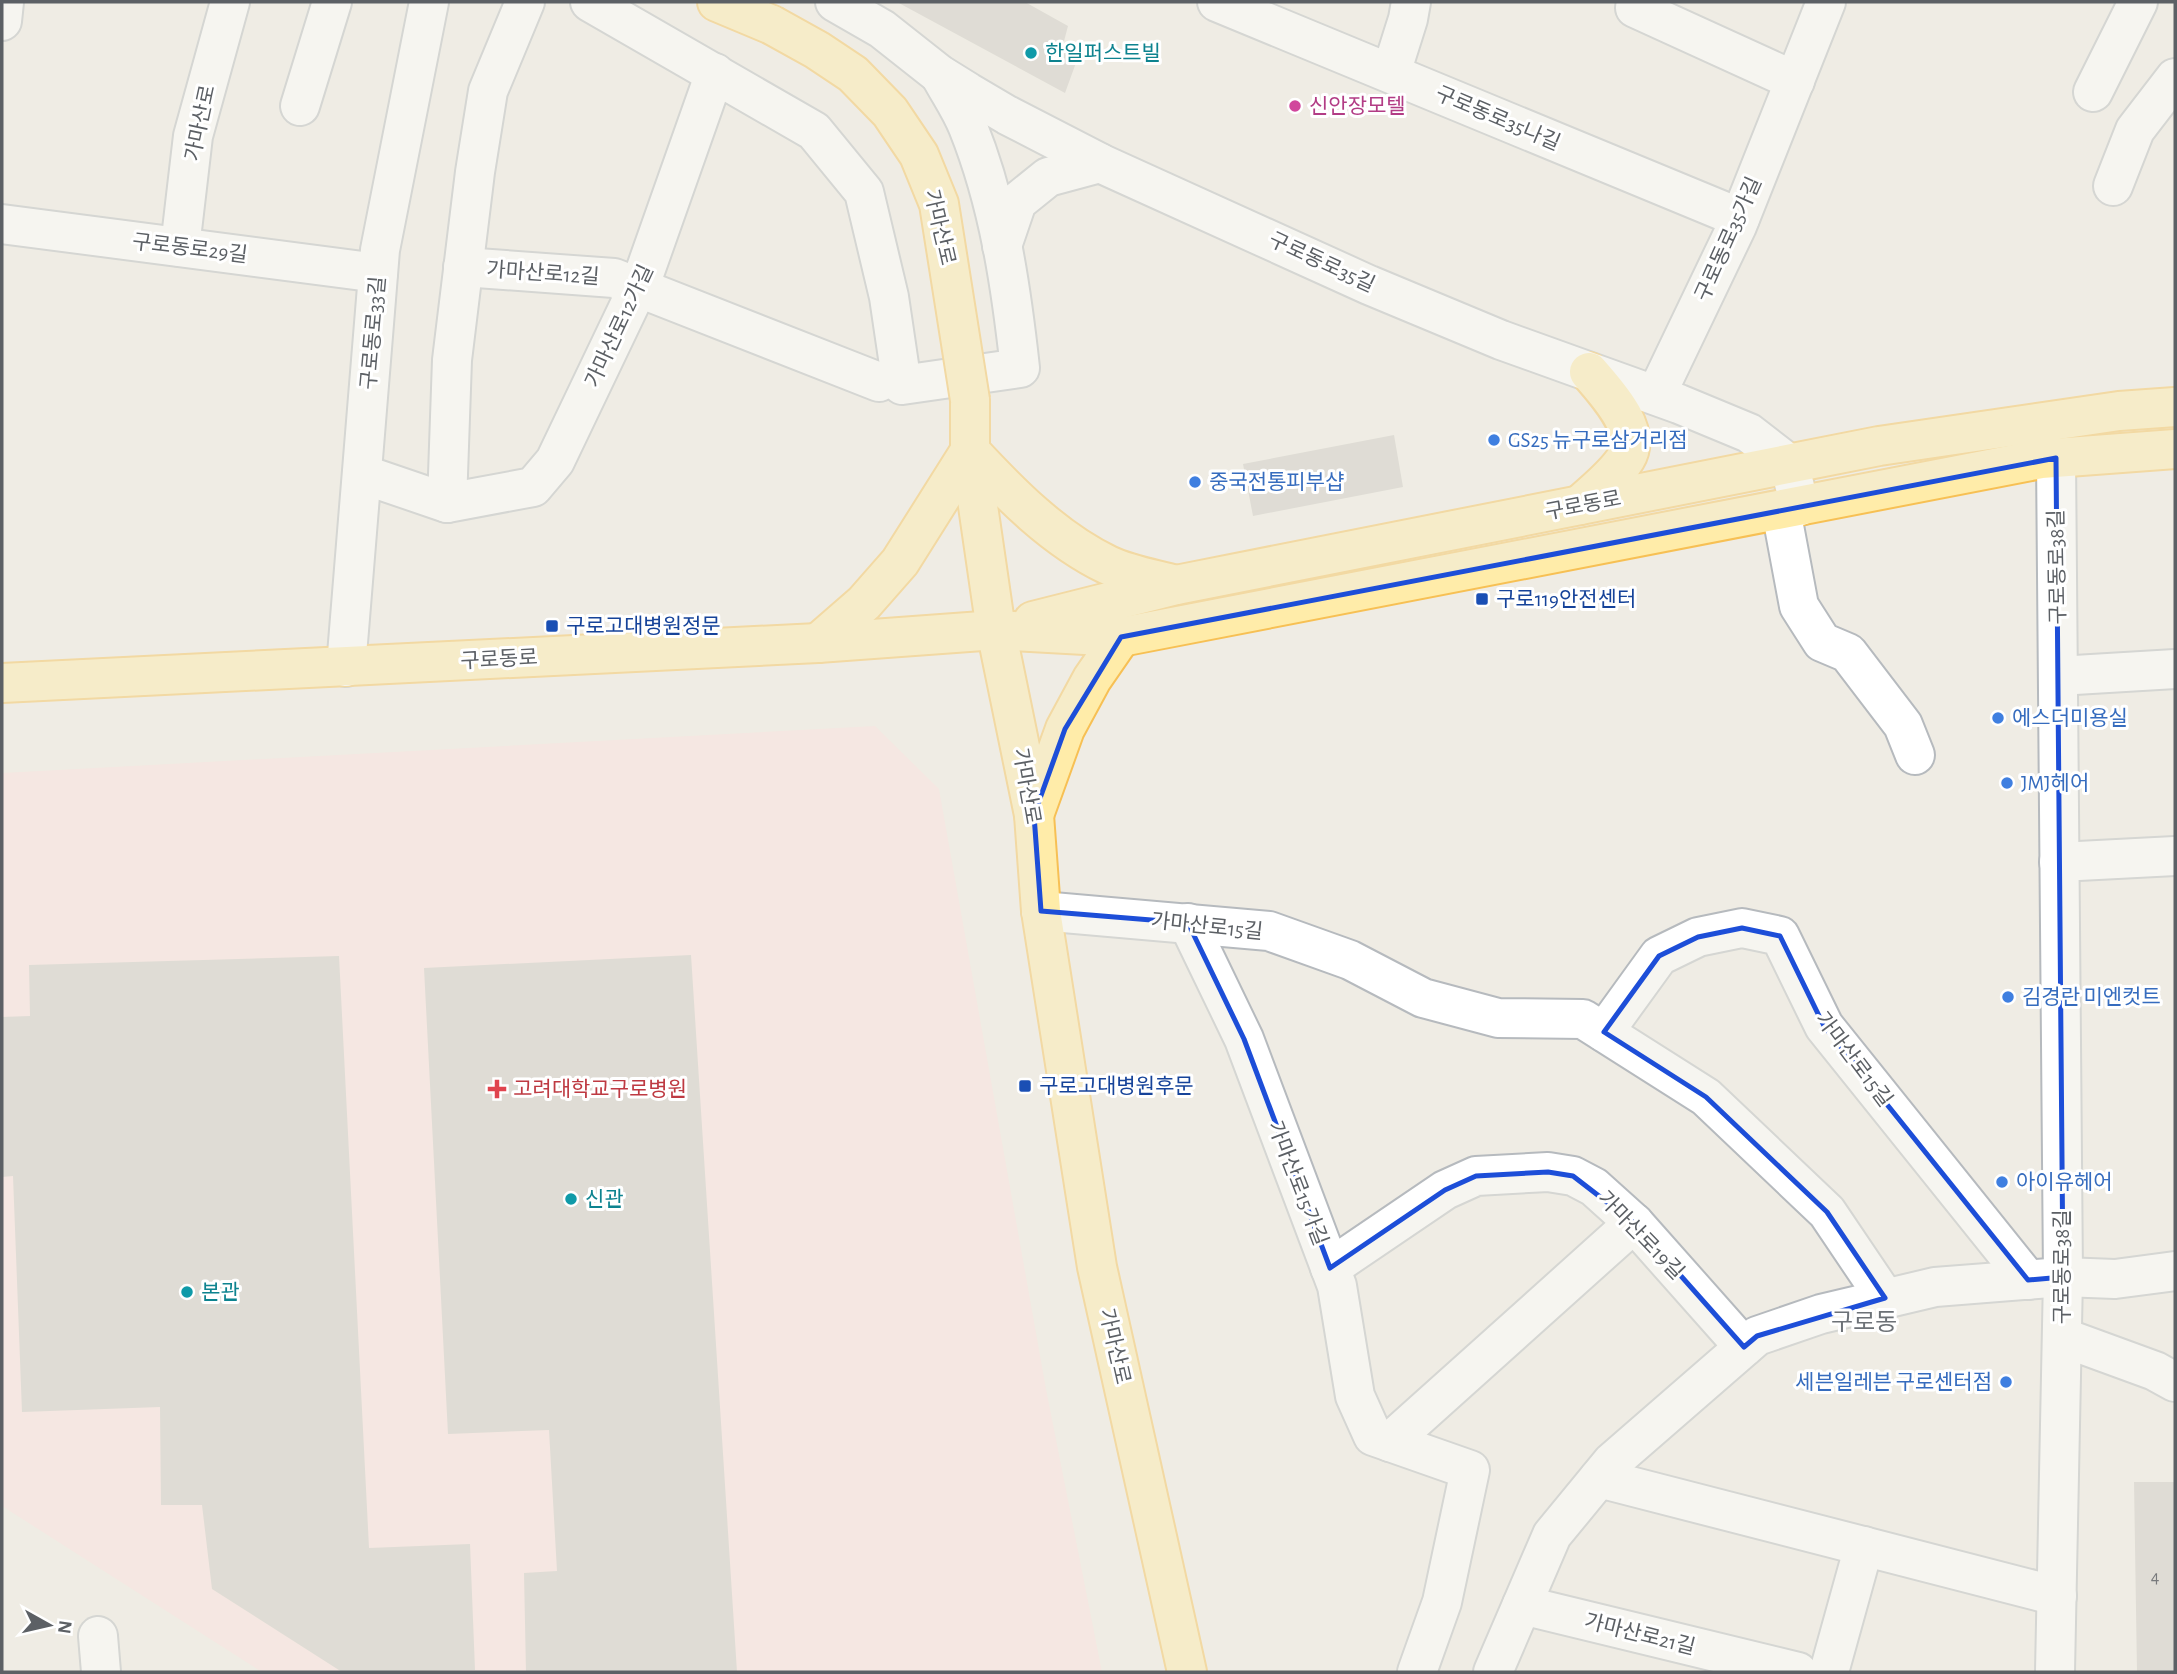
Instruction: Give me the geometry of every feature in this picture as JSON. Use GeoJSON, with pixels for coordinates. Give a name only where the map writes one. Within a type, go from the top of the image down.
{"type":"FeatureCollection","features":[{"type":"Feature","properties":{"kind":"main road","name":"가마산로"},"geometry":{"type":"LineString","coordinates":[[717,2],[772,26],[817,50],[853,74],[890,112],[919,155],[939,204],[970,400],[970,451],[996,630],[1034,815],[1041,911],[1097,1267],[1188,1672]]}},
{"type":"Feature","properties":{"kind":"main road"},"geometry":{"type":"LineString","coordinates":[[1580,505],[1607,481],[1628,456],[1629,430],[1619,408],[1589,372]]}},
{"type":"Feature","properties":{"kind":"main road","name":"구로동로"},"geometry":{"type":"LineString","coordinates":[[996,630],[1176,585],[1879,446],[2119,411],[2175,407]]}},
{"type":"Feature","properties":{"kind":"main road","name":"구로동로"},"geometry":{"type":"LineString","coordinates":[[2,683],[818,643],[996,630],[1121,637],[2056,458],[2175,449]]}},
{"type":"Feature","properties":{"kind":"main road"},"geometry":{"type":"LineString","coordinates":[[818,643],[864,603],[900,562],[970,451],[1009,494],[1072,545],[1110,566],[1176,585]]}},
{"type":"Feature","properties":{"kind":"main road"},"geometry":{"type":"LineString","coordinates":[[1034,815],[1065,729],[1092,679],[1121,637]]}},
{"type":"Feature","properties":{"kind":"street"},"geometry":{"type":"LineString","coordinates":[[2,21],[5,2]]}},
{"type":"Feature","properties":{"kind":"street","name":"가마산로"},"geometry":{"type":"LineString","coordinates":[[180,247],[193,136],[230,2]]}},
{"type":"Feature","properties":{"kind":"street"},"geometry":{"type":"LineString","coordinates":[[300,106],[331,2]]}},
{"type":"Feature","properties":{"kind":"street","name":"구로동로33길"},"geometry":{"type":"LineString","coordinates":[[346,667],[380,250],[429,2]]}},
{"type":"Feature","properties":{"kind":"street","name":"가마산로12길"},"geometry":{"type":"LineString","coordinates":[[525,2],[488,91],[463,267],[614,278],[879,382]]}},
{"type":"Feature","properties":{"kind":"street"},"geometry":{"type":"LineString","coordinates":[[590,2],[814,131],[863,191],[889,296],[902,385],[1020,368],[1015,316],[997,215],[967,125],[939,74]]}},
{"type":"Feature","properties":{"kind":"street","name":"구로동로35나길"},"geometry":{"type":"LineString","coordinates":[[1217,2],[1740,218]]}},
{"type":"Feature","properties":{"kind":"street"},"geometry":{"type":"LineString","coordinates":[[1391,73],[1411,2]]}},
{"type":"Feature","properties":{"kind":"street","name":"구로동로35가길"},"geometry":{"type":"LineString","coordinates":[[1656,395],[1740,218],[1826,2]]}},
{"type":"Feature","properties":{"kind":"street"},"geometry":{"type":"LineString","coordinates":[[2093,92],[2137,2]]}},
{"type":"Feature","properties":{"kind":"street","name":"구로동로35길"},"geometry":{"type":"LineString","coordinates":[[845,4],[883,29],[939,74],[1007,115],[1100,163],[1370,285],[1501,340],[1656,395],[1749,433],[1789,464]]}},
{"type":"Feature","properties":{"kind":"street"},"geometry":{"type":"LineString","coordinates":[[1635,8],[1795,80]]}},
{"type":"Feature","properties":{"kind":"street","name":"가마산로12가길"},"geometry":{"type":"LineString","coordinates":[[362,474],[447,503],[533,487],[555,461],[639,287],[715,73]]}},
{"type":"Feature","properties":{"kind":"street"},"geometry":{"type":"LineString","coordinates":[[2113,186],[2135,130],[2175,78]]}},
{"type":"Feature","properties":{"kind":"street"},"geometry":{"type":"LineString","coordinates":[[1002,246],[1017,202],[1048,177],[1100,163]]}},
{"type":"Feature","properties":{"kind":"street","name":"구로동로29길"},"geometry":{"type":"LineString","coordinates":[[2,223],[378,273]]}},
{"type":"Feature","properties":{"kind":"street"},"geometry":{"type":"LineString","coordinates":[[447,503],[452,360],[463,267]]}},
{"type":"Feature","properties":{"kind":"street","name":"구로동로38길"},"geometry":{"type":"LineString","coordinates":[[2055,1672],[2062,1337],[2046,1279],[2060,862],[2056,458]]}},
{"type":"Feature","properties":{"kind":"street"},"geometry":{"type":"LineString","coordinates":[[1789,464],[1799,606],[1822,642],[1848,653],[1902,725],[1915,755]]}},
{"type":"Feature","properties":{"kind":"street"},"geometry":{"type":"LineString","coordinates":[[2058,676],[2175,669]]}},
{"type":"Feature","properties":{"kind":"street"},"geometry":{"type":"LineString","coordinates":[[2060,862],[2175,856]]}},
{"type":"Feature","properties":{"kind":"street","name":"가마산로15길"},"geometry":{"type":"LineString","coordinates":[[1041,911],[1269,931],[1350,960],[1423,998],[1498,1018],[1583,1019],[1706,1097],[1827,1212],[1885,1298]]}},
{"type":"Feature","properties":{"kind":"street","name":"가마산로15가길"},"geometry":{"type":"LineString","coordinates":[[1188,923],[1244,1039],[1337,1286],[1355,1396],[1373,1436],[1470,1470],[1442,1602],[1417,1672]]}},
{"type":"Feature","properties":{"kind":"street","name":"가마산로15길"},"geometry":{"type":"LineString","coordinates":[[1604,1032],[1659,956],[1698,937],[1741,928],[1780,936],[1824,1026],[2046,1279]]}},
{"type":"Feature","properties":{"kind":"street","name":"가마산로19길"},"geometry":{"type":"LineString","coordinates":[[1330,1268],[1445,1190],[1476,1177],[1548,1172],[1573,1176],[1594,1187],[1634,1223],[1744,1347]]}},
{"type":"Feature","properties":{"kind":"street"},"geometry":{"type":"LineString","coordinates":[[1390,1442],[1634,1223]]}},
{"type":"Feature","properties":{"kind":"street"},"geometry":{"type":"LineString","coordinates":[[1493,1672],[1552,1535],[1612,1462],[1757,1336],[1821,1314],[1935,1287],[2046,1279],[2115,1279],[2175,1270]]}},
{"type":"Feature","properties":{"kind":"street"},"geometry":{"type":"LineString","coordinates":[[2062,1337],[2155,1371],[2175,1382]]}},
{"type":"Feature","properties":{"kind":"street"},"geometry":{"type":"LineString","coordinates":[[1599,1478],[2057,1596]]}},
{"type":"Feature","properties":{"kind":"street"},"geometry":{"type":"LineString","coordinates":[[1829,1672],[1864,1546]]}},
{"type":"Feature","properties":{"kind":"street","name":"가마산로21길"},"geometry":{"type":"LineString","coordinates":[[1522,1605],[1798,1672]]}},
{"type":"Feature","properties":{"kind":"highlighted area"},"geometry":{"type":"Polygon","coordinates":[[[2056,458],[2063,1277],[2028,1280],[1824,1026],[1780,936],[1742,928],[1698,937],[1659,956],[1604,1032],[1706,1097],[1827,1212],[1885,1298],[1757,1336],[1744,1347],[1634,1223],[1573,1176],[1548,1172],[1476,1176],[1445,1190],[1330,1268],[1244,1039],[1188,923],[1041,911],[1034,815],[1065,729],[1121,637],[2056,458]]]}},
{"type":"Feature","properties":{"kind":"shaded area","name":"고려대학교구로병원"},"geometry":{"type":"Polygon","coordinates":[[[875,726],[939,789],[1046,1389],[1102,1672],[262,1672],[2,1506],[2,773],[875,726]]]}},
{"type":"Feature","properties":{"kind":"building","name":"한일퍼스트빌"},"geometry":{"type":"Polygon","coordinates":[[[897,2],[1025,2],[1068,26],[1063,45],[1077,60],[1065,93],[897,2]]]}},
{"type":"Feature","properties":{"kind":"building"},"geometry":{"type":"Polygon","coordinates":[[[1394,435],[1403,487],[1253,516],[1243,464],[1394,435]]]}},
{"type":"Feature","properties":{"kind":"building","name":"신관"},"geometry":{"type":"Polygon","coordinates":[[[691,955],[737,1672],[526,1672],[524,1573],[557,1571],[549,1430],[448,1434],[424,968],[691,955]]]}},
{"type":"Feature","properties":{"kind":"building","name":"본관"},"geometry":{"type":"Polygon","coordinates":[[[339,956],[369,1548],[470,1544],[475,1670],[342,1672],[212,1589],[202,1505],[161,1505],[160,1407],[22,1412],[13,1176],[2,1177],[2,1017],[30,1016],[29,965],[339,956]]]}},
{"type":"Feature","properties":{"kind":"building"},"geometry":{"type":"Polygon","coordinates":[[[2134,1482],[2175,1482],[2175,1672],[2137,1672],[2134,1482]]]}},
{"type":"Feature","properties":{"kind":"place","name":"한일퍼스트빌"},"geometry":{"type":"Point","coordinates":[1031,53]}},
{"type":"Feature","properties":{"kind":"place","name":"신안장모텔"},"geometry":{"type":"Point","coordinates":[1295,106]}},
{"type":"Feature","properties":{"kind":"place","name":"GS25 뉴구로삼거리점"},"geometry":{"type":"Point","coordinates":[1494,440]}},
{"type":"Feature","properties":{"kind":"place","name":"중국전통피부샵"},"geometry":{"type":"Point","coordinates":[1195,482]}},
{"type":"Feature","properties":{"kind":"place","name":"구로119안전센터"},"geometry":{"type":"Point","coordinates":[1482,599]}},
{"type":"Feature","properties":{"kind":"place","name":"구로고대병원정문"},"geometry":{"type":"Point","coordinates":[552,626]}},
{"type":"Feature","properties":{"kind":"place","name":"에스더미용실"},"geometry":{"type":"Point","coordinates":[1998,718]}},
{"type":"Feature","properties":{"kind":"place","name":"JMJ헤어"},"geometry":{"type":"Point","coordinates":[2007,783]}},
{"type":"Feature","properties":{"kind":"place","name":"김경란 미엔컷트"},"geometry":{"type":"Point","coordinates":[2008,997]}},
{"type":"Feature","properties":{"kind":"place","name":"구로고대병원후문"},"geometry":{"type":"Point","coordinates":[1025,1086]}},
{"type":"Feature","properties":{"kind":"place","name":"고려대학교구로병원"},"geometry":{"type":"Point","coordinates":[497,1089]}},
{"type":"Feature","properties":{"kind":"place","name":"아이유헤어"},"geometry":{"type":"Point","coordinates":[2002,1182]}},
{"type":"Feature","properties":{"kind":"place","name":"신관"},"geometry":{"type":"Point","coordinates":[571,1199]}},
{"type":"Feature","properties":{"kind":"place","name":"본관"},"geometry":{"type":"Point","coordinates":[187,1292]}},
{"type":"Feature","properties":{"kind":"place","name":"세븐일레븐 구로센터점"},"geometry":{"type":"Point","coordinates":[2006,1382]}},
{"type":"Feature","properties":{"kind":"district","name":"구로동"},"geometry":{"type":"Point","coordinates":[1864,1322]}}]}
